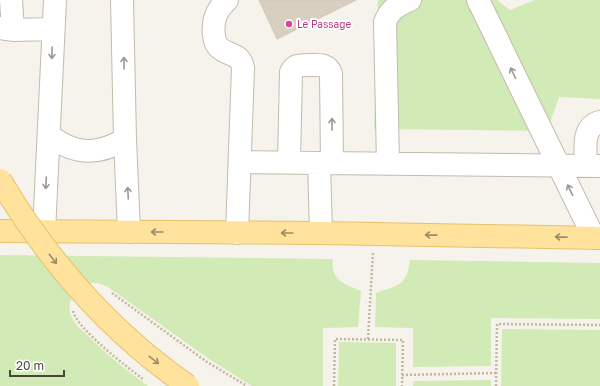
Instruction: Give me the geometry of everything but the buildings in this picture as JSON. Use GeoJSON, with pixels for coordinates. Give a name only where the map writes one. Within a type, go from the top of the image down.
{"type":"FeatureCollection","features":[{"type":"Feature","properties":{"kind":"main road"},"geometry":{"type":"LineString","coordinates":[[0,180],[33,232],[53,260],[76,286],[124,336],[188,386]]}},
{"type":"Feature","properties":{"kind":"main road"},"geometry":{"type":"LineString","coordinates":[[0,231],[321,233],[597,238]]}},
{"type":"Feature","properties":{"kind":"lane"},"geometry":{"type":"LineString","coordinates":[[11,0],[7,29],[53,30]]}},
{"type":"Feature","properties":{"kind":"lane"},"geometry":{"type":"LineString","coordinates":[[44,232],[54,0]]}},
{"type":"Feature","properties":{"kind":"lane"},"geometry":{"type":"LineString","coordinates":[[122,0],[129,232]]}},
{"type":"Feature","properties":{"kind":"lane"},"geometry":{"type":"LineString","coordinates":[[227,0],[216,13],[213,28],[217,46],[226,52],[237,56],[243,64],[237,233]]}},
{"type":"Feature","properties":{"kind":"lane"},"geometry":{"type":"LineString","coordinates":[[388,164],[385,22],[393,9],[410,0]]}},
{"type":"Feature","properties":{"kind":"lane"},"geometry":{"type":"LineString","coordinates":[[478,0],[558,165],[597,238]]}},
{"type":"Feature","properties":{"kind":"lane"},"geometry":{"type":"LineString","coordinates":[[289,162],[291,72],[298,66],[322,65],[327,67],[331,74],[321,233]]}},
{"type":"Feature","properties":{"kind":"lane"},"geometry":{"type":"LineString","coordinates":[[240,162],[593,166],[586,135],[590,126],[600,122]]}},
{"type":"Feature","properties":{"kind":"lane"},"geometry":{"type":"LineString","coordinates":[[49,135],[57,142],[66,146],[76,150],[86,151],[107,149],[125,139]]}},
{"type":"Feature","properties":{"kind":"path"},"geometry":{"type":"LineString","coordinates":[[368,339],[373,234]]}},
{"type":"Feature","properties":{"kind":"path"},"geometry":{"type":"LineString","coordinates":[[496,386],[497,324],[600,325]]}},
{"type":"Feature","properties":{"kind":"path"},"geometry":{"type":"LineString","coordinates":[[334,386],[334,339],[403,340],[402,386]]}},
{"type":"Feature","properties":{"kind":"path"},"geometry":{"type":"LineString","coordinates":[[402,375],[496,373]]}},
{"type":"Feature","properties":{"kind":"green space"},"geometry":{"type":"Polygon","coordinates":[[[378,0],[497,0],[510,10],[535,0],[600,0],[600,99],[559,97],[547,131],[374,129],[378,0]]]}},
{"type":"Feature","properties":{"kind":"green space"},"geometry":{"type":"Polygon","coordinates":[[[0,255],[333,259],[336,277],[344,284],[361,291],[358,327],[323,328],[323,386],[252,386],[209,359],[108,287],[93,283],[84,287],[72,298],[69,308],[72,319],[101,349],[148,386],[0,386],[0,255]]]}},
{"type":"Feature","properties":{"kind":"green space"},"geometry":{"type":"Polygon","coordinates":[[[410,260],[600,263],[600,319],[491,318],[491,366],[413,367],[413,328],[375,327],[376,293],[396,286],[404,280],[409,269],[410,260]]]}},
{"type":"Feature","properties":{"kind":"green space"},"geometry":{"type":"Polygon","coordinates":[[[502,329],[600,330],[600,386],[501,386],[502,329]]]}},
{"type":"Feature","properties":{"kind":"green space"},"geometry":{"type":"Polygon","coordinates":[[[339,342],[396,343],[396,386],[338,386],[339,342]]]}},
{"type":"Feature","properties":{"kind":"green space"},"geometry":{"type":"Polygon","coordinates":[[[491,380],[491,386],[413,386],[413,381],[491,380]]]}},
{"type":"Feature","properties":{"kind":"place","name":"Le Passage"},"geometry":{"type":"Point","coordinates":[289,24]}}]}
